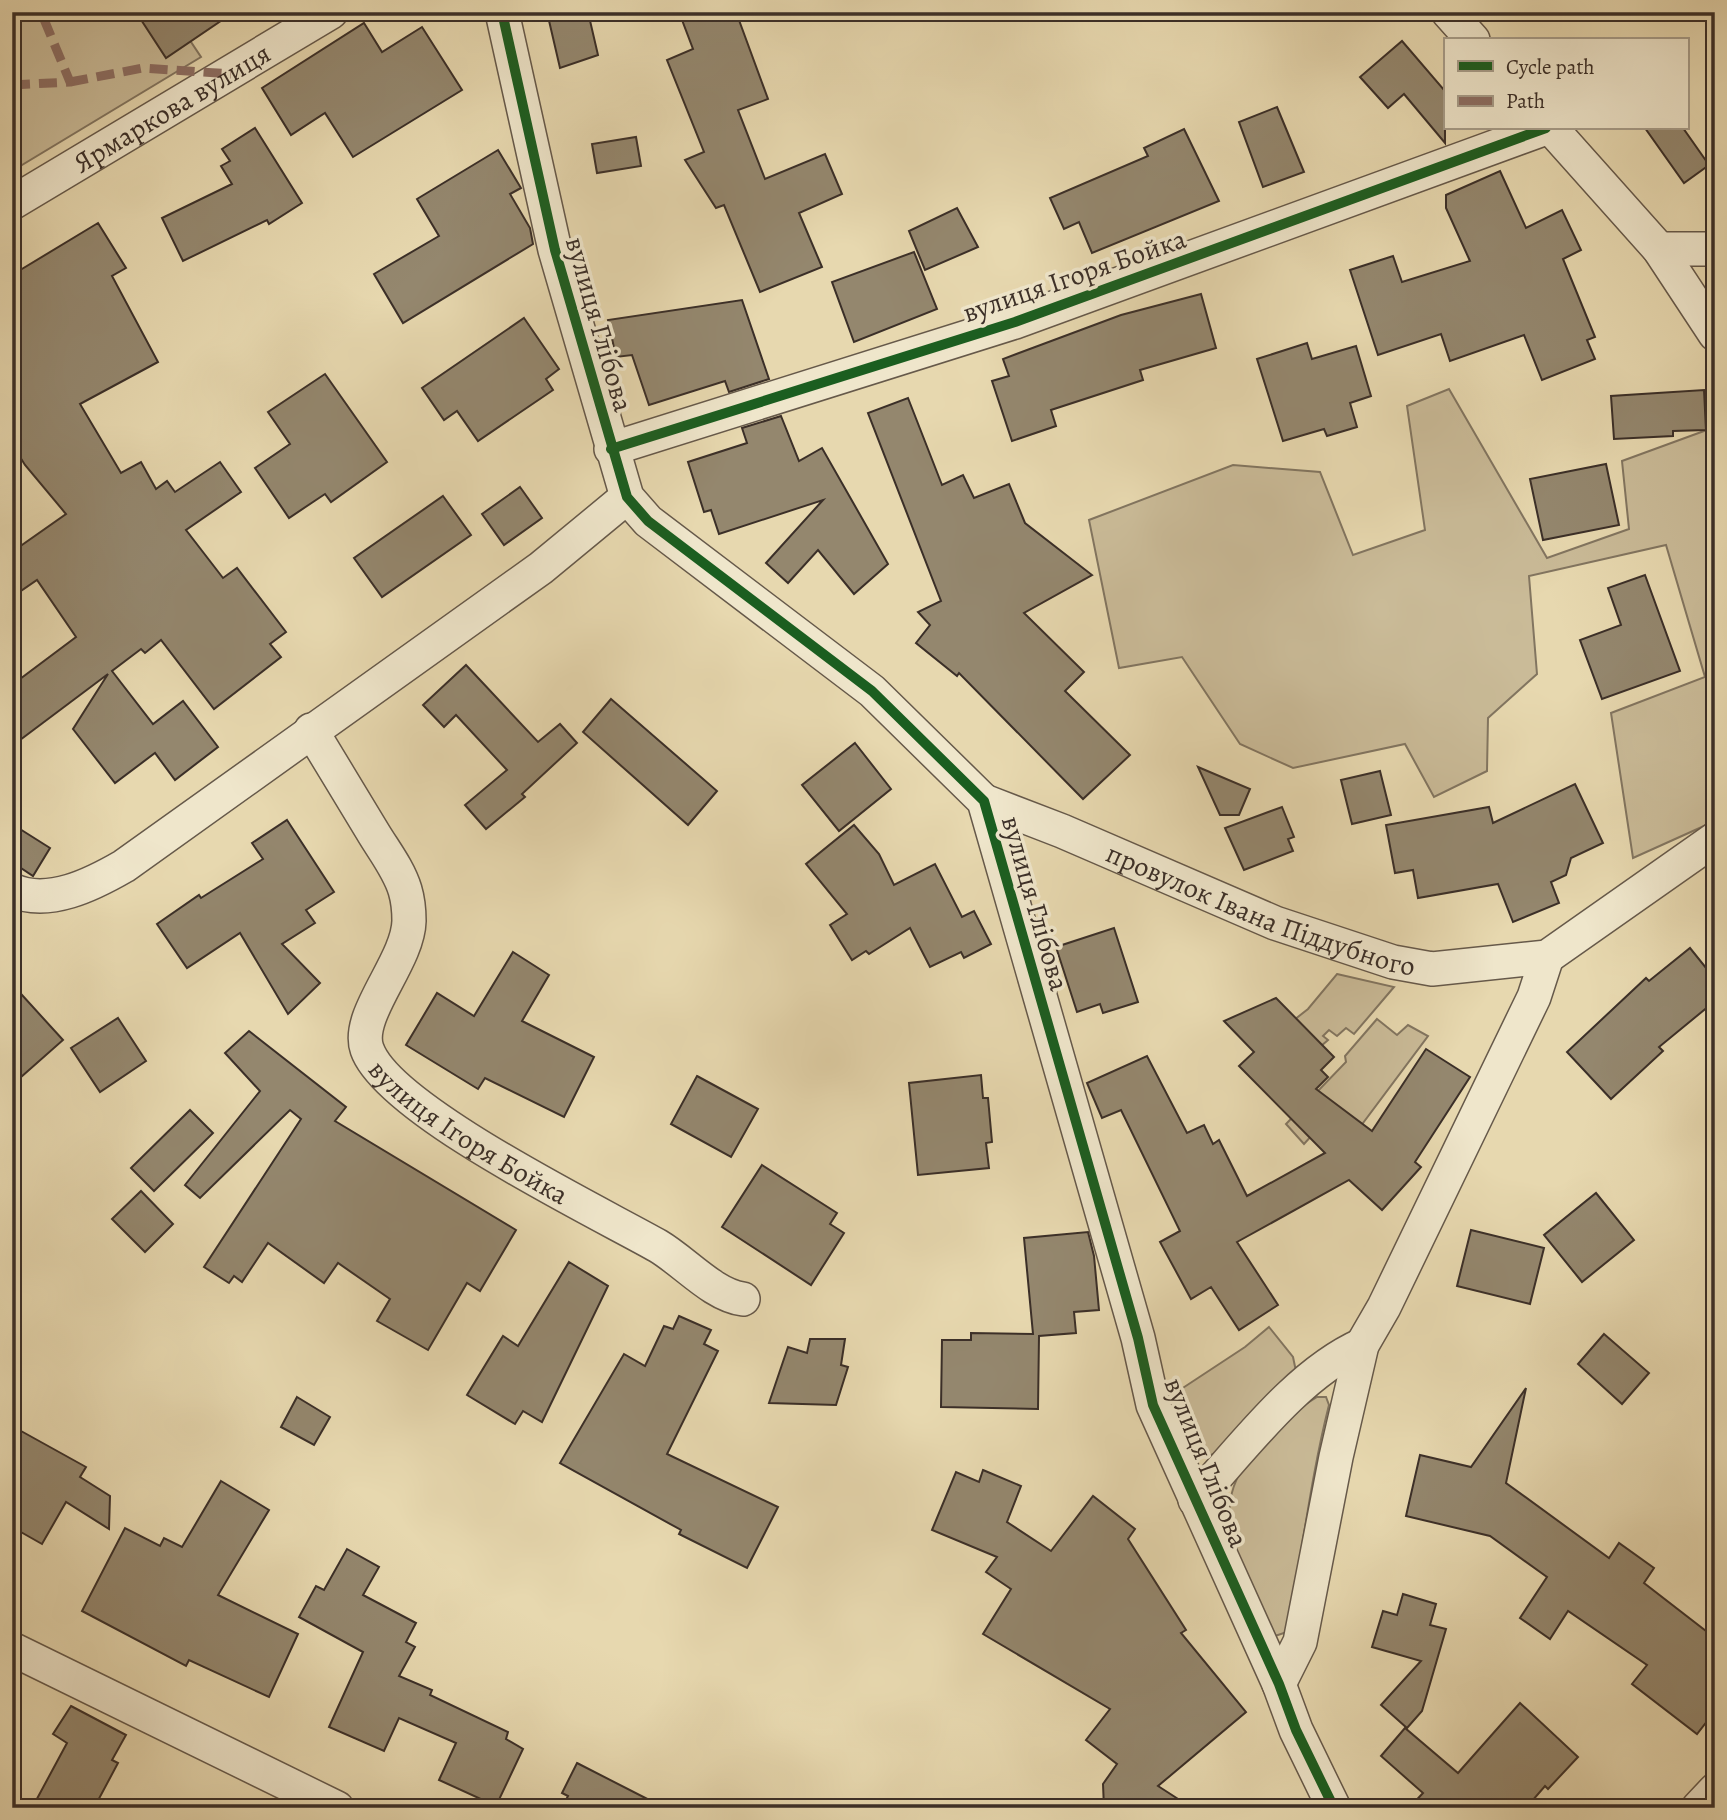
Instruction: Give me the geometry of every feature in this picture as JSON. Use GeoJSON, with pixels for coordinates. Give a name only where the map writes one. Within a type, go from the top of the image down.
{"type":"FeatureCollection","features":[{"type":"Feature","properties":{"kind":"street","name":"Ярмаркова вулиця"},"geometry":{"type":"LineString","coordinates":[[12,203],[331,12]]}},
{"type":"Feature","properties":{"kind":"street","name":"вулиця Глібова"},"geometry":{"type":"LineString","coordinates":[[502,12],[555,250],[627,497],[648,521],[872,691],[984,801],[1138,1338],[1153,1405],[1279,1684],[1296,1730],[1335,1808]]}},
{"type":"Feature","properties":{"kind":"street"},"geometry":{"type":"LineString","coordinates":[[1448,12],[1471,38]]}},
{"type":"Feature","properties":{"kind":"street","name":"вулиця Ігоря Бойка"},"geometry":{"type":"LineString","coordinates":[[611,449],[1015,322],[1543,130]]}},
{"type":"Feature","properties":{"kind":"street"},"geometry":{"type":"LineString","coordinates":[[1551,130],[1659,249],[1715,334]]}},
{"type":"Feature","properties":{"kind":"street"},"geometry":{"type":"LineString","coordinates":[[1659,249],[1715,249]]}},
{"type":"Feature","properties":{"kind":"street"},"geometry":{"type":"LineString","coordinates":[[12,890],[38,895],[56,894],[106,876],[152,848],[311,730],[541,568],[627,497]]}},
{"type":"Feature","properties":{"kind":"street","name":"вулиця Ігоря Бойка"},"geometry":{"type":"LineString","coordinates":[[311,730],[400,876],[408,904],[405,945],[365,1034],[366,1048],[377,1067],[410,1096],[497,1157],[594,1214],[658,1247],[725,1293],[743,1299]]}},
{"type":"Feature","properties":{"kind":"street","name":"провулок Івана Піддубного"},"geometry":{"type":"LineString","coordinates":[[984,801],[1050,826],[1275,923],[1393,962],[1432,969],[1547,957],[1715,839]]}},
{"type":"Feature","properties":{"kind":"street"},"geometry":{"type":"LineString","coordinates":[[1279,1684],[1300,1642],[1336,1457],[1362,1345],[1384,1307],[1527,1012],[1547,957]]}},
{"type":"Feature","properties":{"kind":"street"},"geometry":{"type":"LineString","coordinates":[[1195,1500],[1312,1377],[1342,1354],[1362,1345]]}},
{"type":"Feature","properties":{"kind":"street"},"geometry":{"type":"LineString","coordinates":[[12,1649],[337,1808]]}},
{"type":"Feature","properties":{"kind":"street"},"geometry":{"type":"LineString","coordinates":[[1698,1808],[1715,1790]]}},
{"type":"Feature","properties":{"kind":"shaded area"},"geometry":{"type":"Polygon","coordinates":[[[12,12],[171,12],[201,57],[12,171],[12,12]]]}},
{"type":"Feature","properties":{"kind":"shaded area"},"geometry":{"type":"Polygon","coordinates":[[[1449,389],[1547,558],[1629,529],[1622,461],[1715,427],[1715,819],[1704,826],[1633,858],[1611,713],[1705,677],[1666,545],[1529,576],[1537,674],[1488,718],[1487,771],[1434,797],[1405,744],[1293,768],[1240,744],[1182,657],[1119,668],[1089,520],[1233,465],[1320,472],[1353,555],[1425,530],[1407,406],[1449,389]]]}},
{"type":"Feature","properties":{"kind":"shaded area"},"geometry":{"type":"Polygon","coordinates":[[[1337,974],[1394,987],[1354,1034],[1346,1028],[1337,1036],[1329,1030],[1323,1036],[1328,1040],[1321,1046],[1280,1031],[1308,1009],[1337,974]]]}},
{"type":"Feature","properties":{"kind":"shaded area"},"geometry":{"type":"Polygon","coordinates":[[[1377,1019],[1397,1035],[1408,1025],[1428,1036],[1357,1131],[1334,1111],[1304,1144],[1286,1124],[1346,1062],[1345,1056],[1377,1019]]]}},
{"type":"Feature","properties":{"kind":"shaded area"},"geometry":{"type":"Polygon","coordinates":[[[1269,1327],[1293,1357],[1297,1376],[1224,1450],[1208,1456],[1189,1449],[1166,1399],[1245,1347],[1269,1327]]]}},
{"type":"Feature","properties":{"kind":"shaded area"},"geometry":{"type":"Polygon","coordinates":[[[1317,1397],[1326,1397],[1329,1405],[1287,1632],[1275,1636],[1253,1594],[1235,1550],[1230,1527],[1230,1505],[1235,1483],[1248,1461],[1276,1431],[1317,1397]]]}},
{"type":"Feature","properties":{"kind":"building"},"geometry":{"type":"Polygon","coordinates":[[[136,12],[234,12],[166,58],[136,12]]]}},
{"type":"Feature","properties":{"kind":"building"},"geometry":{"type":"Polygon","coordinates":[[[547,12],[588,12],[598,55],[560,68],[547,12]]]}},
{"type":"Feature","properties":{"kind":"building"},"geometry":{"type":"Polygon","coordinates":[[[679,12],[736,12],[768,99],[738,110],[765,179],[825,154],[842,194],[799,213],[822,267],[760,292],[724,205],[716,208],[685,160],[704,152],[667,60],[693,49],[679,12]]]}},
{"type":"Feature","properties":{"kind":"building"},"geometry":{"type":"Polygon","coordinates":[[[364,23],[382,52],[422,27],[462,90],[353,157],[325,113],[291,135],[262,88],[364,23]]]}},
{"type":"Feature","properties":{"kind":"building"},"geometry":{"type":"Polygon","coordinates":[[[1402,41],[1444,90],[1445,143],[1404,94],[1388,108],[1360,77],[1402,41]]]}},
{"type":"Feature","properties":{"kind":"building"},"geometry":{"type":"Polygon","coordinates":[[[1277,107],[1304,172],[1263,187],[1239,122],[1277,107]]]}},
{"type":"Feature","properties":{"kind":"building"},"geometry":{"type":"Polygon","coordinates":[[[255,128],[302,203],[269,224],[267,220],[183,261],[162,218],[232,184],[221,166],[230,161],[222,149],[255,128]]]}},
{"type":"Feature","properties":{"kind":"building"},"geometry":{"type":"Polygon","coordinates":[[[1184,129],[1219,201],[1092,253],[1079,222],[1064,229],[1050,198],[1148,156],[1144,148],[1184,129]]]}},
{"type":"Feature","properties":{"kind":"building"},"geometry":{"type":"Polygon","coordinates":[[[1646,130],[1684,130],[1709,165],[1684,183],[1646,130]]]}},
{"type":"Feature","properties":{"kind":"building"},"geometry":{"type":"Polygon","coordinates":[[[636,137],[641,166],[597,173],[592,144],[636,137]]]}},
{"type":"Feature","properties":{"kind":"building"},"geometry":{"type":"Polygon","coordinates":[[[498,150],[521,188],[510,194],[530,228],[533,244],[403,323],[374,274],[439,236],[417,199],[498,150]]]}},
{"type":"Feature","properties":{"kind":"building"},"geometry":{"type":"Polygon","coordinates":[[[1500,171],[1526,228],[1562,210],[1581,250],[1563,259],[1595,337],[1587,340],[1595,359],[1542,380],[1524,335],[1450,361],[1441,334],[1378,355],[1350,270],[1393,256],[1402,282],[1470,261],[1446,208],[1446,195],[1500,171]]]}},
{"type":"Feature","properties":{"kind":"building"},"geometry":{"type":"Polygon","coordinates":[[[957,208],[978,247],[925,270],[909,231],[957,208]]]}},
{"type":"Feature","properties":{"kind":"building"},"geometry":{"type":"Polygon","coordinates":[[[98,223],[126,268],[112,276],[158,362],[80,404],[121,473],[141,462],[156,489],[167,481],[175,492],[220,462],[241,492],[186,530],[223,578],[237,568],[286,632],[270,644],[281,657],[214,709],[161,640],[145,653],[141,649],[112,671],[153,724],[183,701],[218,747],[175,780],[155,753],[115,783],[73,729],[108,674],[12,746],[12,685],[76,637],[37,580],[12,597],[12,552],[66,514],[25,465],[12,444],[12,275],[98,223]]]}},
{"type":"Feature","properties":{"kind":"building"},"geometry":{"type":"Polygon","coordinates":[[[914,252],[937,309],[854,342],[832,282],[914,252]]]}},
{"type":"Feature","properties":{"kind":"building"},"geometry":{"type":"Polygon","coordinates":[[[1201,294],[1216,348],[1140,370],[1143,380],[1051,410],[1056,426],[1012,441],[992,381],[1009,376],[1003,359],[1121,315],[1201,294]]]}},
{"type":"Feature","properties":{"kind":"building"},"geometry":{"type":"Polygon","coordinates":[[[742,300],[769,379],[729,392],[725,381],[649,405],[632,355],[616,357],[608,320],[742,300]]]}},
{"type":"Feature","properties":{"kind":"building"},"geometry":{"type":"Polygon","coordinates":[[[524,318],[559,369],[546,379],[553,390],[478,441],[457,411],[444,420],[422,388],[524,318]]]}},
{"type":"Feature","properties":{"kind":"building"},"geometry":{"type":"Polygon","coordinates":[[[1307,343],[1312,359],[1356,346],[1371,396],[1350,403],[1357,427],[1327,436],[1324,429],[1283,441],[1257,359],[1307,343]]]}},
{"type":"Feature","properties":{"kind":"building"},"geometry":{"type":"Polygon","coordinates":[[[325,374],[387,462],[331,502],[325,494],[289,518],[255,468],[290,444],[268,412],[325,374]]]}},
{"type":"Feature","properties":{"kind":"building"},"geometry":{"type":"Polygon","coordinates":[[[1704,390],[1706,430],[1673,431],[1673,436],[1614,439],[1611,396],[1704,390]]]}},
{"type":"Feature","properties":{"kind":"building"},"geometry":{"type":"Polygon","coordinates":[[[908,398],[942,485],[963,475],[974,498],[1009,484],[1025,523],[1092,575],[1024,613],[1084,672],[1065,691],[1130,755],[1083,799],[959,673],[957,676],[916,643],[930,625],[918,612],[941,601],[868,413],[908,398]]]}},
{"type":"Feature","properties":{"kind":"building"},"geometry":{"type":"Polygon","coordinates":[[[781,416],[799,461],[822,448],[888,564],[854,594],[818,550],[788,583],[766,563],[823,500],[719,534],[711,510],[704,512],[688,462],[747,443],[742,428],[781,416]]]}},
{"type":"Feature","properties":{"kind":"building"},"geometry":{"type":"Polygon","coordinates":[[[1606,464],[1619,525],[1543,540],[1530,479],[1606,464]]]}},
{"type":"Feature","properties":{"kind":"building"},"geometry":{"type":"Polygon","coordinates":[[[520,487],[542,518],[504,545],[482,514],[520,487]]]}},
{"type":"Feature","properties":{"kind":"building"},"geometry":{"type":"Polygon","coordinates":[[[443,496],[471,535],[382,597],[354,558],[443,496]]]}},
{"type":"Feature","properties":{"kind":"building"},"geometry":{"type":"Polygon","coordinates":[[[1645,575],[1680,671],[1602,699],[1580,640],[1621,625],[1608,588],[1645,575]]]}},
{"type":"Feature","properties":{"kind":"building"},"geometry":{"type":"Polygon","coordinates":[[[466,665],[538,742],[560,724],[577,743],[522,794],[525,797],[486,829],[465,805],[507,770],[456,715],[444,727],[423,705],[466,665]]]}},
{"type":"Feature","properties":{"kind":"building"},"geometry":{"type":"Polygon","coordinates":[[[611,699],[717,791],[688,825],[583,732],[611,699]]]}},
{"type":"Feature","properties":{"kind":"building"},"geometry":{"type":"Polygon","coordinates":[[[855,743],[891,789],[839,831],[802,785],[855,743]]]}},
{"type":"Feature","properties":{"kind":"building"},"geometry":{"type":"Polygon","coordinates":[[[1198,767],[1250,789],[1239,815],[1220,815],[1198,767]]]}},
{"type":"Feature","properties":{"kind":"building"},"geometry":{"type":"Polygon","coordinates":[[[1380,771],[1391,815],[1352,824],[1341,780],[1380,771]]]}},
{"type":"Feature","properties":{"kind":"building"},"geometry":{"type":"Polygon","coordinates":[[[1575,784],[1603,843],[1571,858],[1566,875],[1551,882],[1559,903],[1513,922],[1498,884],[1418,898],[1413,870],[1395,873],[1386,825],[1489,807],[1493,823],[1575,784]]]}},
{"type":"Feature","properties":{"kind":"building"},"geometry":{"type":"Polygon","coordinates":[[[1282,807],[1294,837],[1288,839],[1293,851],[1244,870],[1225,828],[1282,807]]]}},
{"type":"Feature","properties":{"kind":"building"},"geometry":{"type":"Polygon","coordinates":[[[287,820],[334,892],[306,910],[315,923],[282,944],[320,983],[288,1014],[240,933],[187,968],[157,924],[199,895],[201,898],[263,859],[252,843],[287,820]]]}},
{"type":"Feature","properties":{"kind":"building"},"geometry":{"type":"Polygon","coordinates":[[[12,824],[50,848],[33,876],[12,862],[12,824]]]}},
{"type":"Feature","properties":{"kind":"building"},"geometry":{"type":"Polygon","coordinates":[[[854,825],[879,854],[894,885],[935,864],[962,917],[974,911],[991,944],[964,958],[961,952],[930,967],[910,928],[869,954],[866,951],[852,960],[830,925],[847,914],[806,864],[854,825]]]}},
{"type":"Feature","properties":{"kind":"building"},"geometry":{"type":"Polygon","coordinates":[[[1114,928],[1138,1002],[1103,1013],[1100,1004],[1077,1012],[1056,947],[1114,928]]]}},
{"type":"Feature","properties":{"kind":"building"},"geometry":{"type":"Polygon","coordinates":[[[1690,948],[1715,979],[1715,1001],[1659,1047],[1663,1051],[1611,1099],[1567,1052],[1646,978],[1649,981],[1690,948]]]}},
{"type":"Feature","properties":{"kind":"building"},"geometry":{"type":"Polygon","coordinates":[[[513,952],[549,975],[522,1021],[594,1057],[564,1117],[485,1078],[478,1089],[406,1045],[437,993],[474,1016],[513,952]]]}},
{"type":"Feature","properties":{"kind":"building"},"geometry":{"type":"Polygon","coordinates":[[[12,984],[63,1040],[12,1085],[12,984]]]}},
{"type":"Feature","properties":{"kind":"building"},"geometry":{"type":"Polygon","coordinates":[[[1276,998],[1334,1057],[1321,1070],[1328,1077],[1316,1089],[1372,1131],[1426,1049],[1470,1077],[1415,1162],[1421,1167],[1382,1210],[1349,1180],[1237,1242],[1278,1305],[1239,1330],[1211,1287],[1191,1299],[1160,1242],[1180,1231],[1121,1110],[1102,1118],[1087,1083],[1147,1056],[1187,1133],[1204,1125],[1213,1144],[1219,1140],[1247,1196],[1325,1153],[1239,1066],[1254,1052],[1224,1021],[1276,998]]]}},
{"type":"Feature","properties":{"kind":"building"},"geometry":{"type":"Polygon","coordinates":[[[118,1018],[146,1061],[100,1092],[71,1048],[118,1018]]]}},
{"type":"Feature","properties":{"kind":"building"},"geometry":{"type":"Polygon","coordinates":[[[249,1031],[346,1107],[335,1121],[516,1230],[480,1291],[467,1283],[428,1350],[377,1321],[390,1299],[338,1263],[324,1283],[268,1243],[242,1282],[234,1276],[229,1283],[204,1267],[301,1119],[290,1110],[200,1198],[185,1185],[260,1091],[225,1053],[249,1031]]]}},
{"type":"Feature","properties":{"kind":"building"},"geometry":{"type":"Polygon","coordinates":[[[981,1075],[983,1098],[988,1098],[992,1142],[986,1143],[989,1168],[918,1175],[909,1083],[981,1075]]]}},
{"type":"Feature","properties":{"kind":"building"},"geometry":{"type":"Polygon","coordinates":[[[697,1076],[758,1109],[731,1157],[671,1124],[697,1076]]]}},
{"type":"Feature","properties":{"kind":"building"},"geometry":{"type":"Polygon","coordinates":[[[190,1110],[213,1133],[154,1191],[131,1168],[190,1110]]]}},
{"type":"Feature","properties":{"kind":"building"},"geometry":{"type":"Polygon","coordinates":[[[762,1165],[837,1213],[830,1224],[844,1233],[811,1285],[722,1227],[762,1165]]]}},
{"type":"Feature","properties":{"kind":"building"},"geometry":{"type":"Polygon","coordinates":[[[141,1191],[173,1224],[145,1252],[112,1219],[141,1191]]]}},
{"type":"Feature","properties":{"kind":"building"},"geometry":{"type":"Polygon","coordinates":[[[1596,1193],[1634,1240],[1582,1282],[1544,1235],[1596,1193]]]}},
{"type":"Feature","properties":{"kind":"building"},"geometry":{"type":"Polygon","coordinates":[[[1471,1230],[1544,1248],[1530,1304],[1457,1286],[1471,1230]]]}},
{"type":"Feature","properties":{"kind":"building"},"geometry":{"type":"Polygon","coordinates":[[[1088,1232],[1094,1256],[1099,1310],[1074,1312],[1076,1333],[1039,1336],[1038,1409],[941,1407],[942,1340],[971,1340],[971,1333],[1033,1334],[1024,1238],[1088,1232]]]}},
{"type":"Feature","properties":{"kind":"building"},"geometry":{"type":"Polygon","coordinates":[[[569,1262],[608,1286],[542,1422],[523,1411],[515,1424],[467,1395],[503,1336],[518,1346],[569,1262]]]}},
{"type":"Feature","properties":{"kind":"building"},"geometry":{"type":"Polygon","coordinates":[[[679,1316],[711,1330],[704,1344],[718,1351],[667,1454],[778,1507],[747,1568],[679,1534],[681,1530],[560,1463],[624,1354],[645,1366],[664,1326],[673,1329],[679,1316]]]}},
{"type":"Feature","properties":{"kind":"building"},"geometry":{"type":"Polygon","coordinates":[[[1604,1334],[1649,1373],[1622,1404],[1578,1364],[1604,1334]]]}},
{"type":"Feature","properties":{"kind":"building"},"geometry":{"type":"Polygon","coordinates":[[[810,1339],[845,1339],[841,1365],[848,1367],[836,1405],[769,1403],[788,1347],[807,1353],[810,1339]]]}},
{"type":"Feature","properties":{"kind":"building"},"geometry":{"type":"Polygon","coordinates":[[[1526,1388],[1506,1483],[1609,1558],[1619,1543],[1654,1568],[1644,1583],[1715,1638],[1715,1711],[1697,1734],[1632,1684],[1647,1665],[1568,1611],[1550,1639],[1520,1618],[1547,1577],[1490,1536],[1406,1516],[1420,1455],[1471,1467],[1526,1388]]]}},
{"type":"Feature","properties":{"kind":"building"},"geometry":{"type":"Polygon","coordinates":[[[297,1397],[330,1417],[314,1445],[281,1427],[297,1397]]]}},
{"type":"Feature","properties":{"kind":"building"},"geometry":{"type":"Polygon","coordinates":[[[12,1426],[86,1467],[80,1477],[110,1496],[109,1529],[66,1502],[42,1544],[12,1527],[12,1426]]]}},
{"type":"Feature","properties":{"kind":"building"},"geometry":{"type":"Polygon","coordinates":[[[983,1470],[1021,1486],[1007,1522],[1051,1551],[1093,1496],[1135,1529],[1128,1539],[1186,1630],[1181,1633],[1246,1712],[1158,1786],[1192,1808],[1104,1808],[1103,1784],[1117,1764],[1086,1740],[1110,1709],[983,1634],[1011,1589],[986,1572],[997,1557],[932,1530],[956,1472],[979,1482],[983,1470]]]}},
{"type":"Feature","properties":{"kind":"building"},"geometry":{"type":"Polygon","coordinates":[[[221,1481],[269,1510],[218,1595],[298,1634],[269,1697],[189,1660],[186,1666],[82,1611],[125,1528],[160,1546],[164,1538],[182,1547],[221,1481]]]}},
{"type":"Feature","properties":{"kind":"building"},"geometry":{"type":"Polygon","coordinates":[[[347,1549],[379,1567],[363,1595],[416,1623],[406,1642],[415,1647],[399,1676],[432,1690],[430,1695],[508,1732],[506,1739],[523,1749],[496,1806],[439,1780],[456,1743],[399,1718],[384,1751],[329,1727],[363,1652],[299,1617],[316,1586],[324,1590],[347,1549]]]}},
{"type":"Feature","properties":{"kind":"building"},"geometry":{"type":"Polygon","coordinates":[[[1403,1594],[1436,1604],[1430,1625],[1446,1629],[1422,1711],[1407,1728],[1381,1705],[1421,1661],[1372,1647],[1383,1611],[1397,1615],[1403,1594]]]}},
{"type":"Feature","properties":{"kind":"building"},"geometry":{"type":"Polygon","coordinates":[[[1520,1703],[1578,1757],[1548,1789],[1545,1786],[1526,1808],[1409,1808],[1423,1793],[1381,1756],[1405,1728],[1458,1773],[1520,1703]]]}},
{"type":"Feature","properties":{"kind":"building"},"geometry":{"type":"Polygon","coordinates":[[[71,1706],[126,1735],[112,1760],[118,1763],[94,1808],[32,1808],[67,1743],[53,1734],[71,1706]]]}},
{"type":"Feature","properties":{"kind":"building"},"geometry":{"type":"Polygon","coordinates":[[[577,1763],[665,1808],[562,1808],[568,1796],[562,1793],[577,1763]]]}},
{"type":"Feature","properties":{"kind":"marked path"},"geometry":{"type":"LineString","coordinates":[[12,85],[70,82],[41,12]]}},
{"type":"Feature","properties":{"kind":"marked path"},"geometry":{"type":"LineString","coordinates":[[70,82],[143,68],[231,74]]}},
{"type":"Feature","properties":{"kind":"cycle path"},"geometry":{"type":"LineString","coordinates":[[502,12],[555,250],[627,497],[648,521],[872,691],[984,801],[1138,1338],[1153,1405],[1279,1684],[1296,1730],[1334,1808]]}},
{"type":"Feature","properties":{"kind":"cycle path"},"geometry":{"type":"LineString","coordinates":[[611,449],[1015,322],[1541,130]]}}]}
